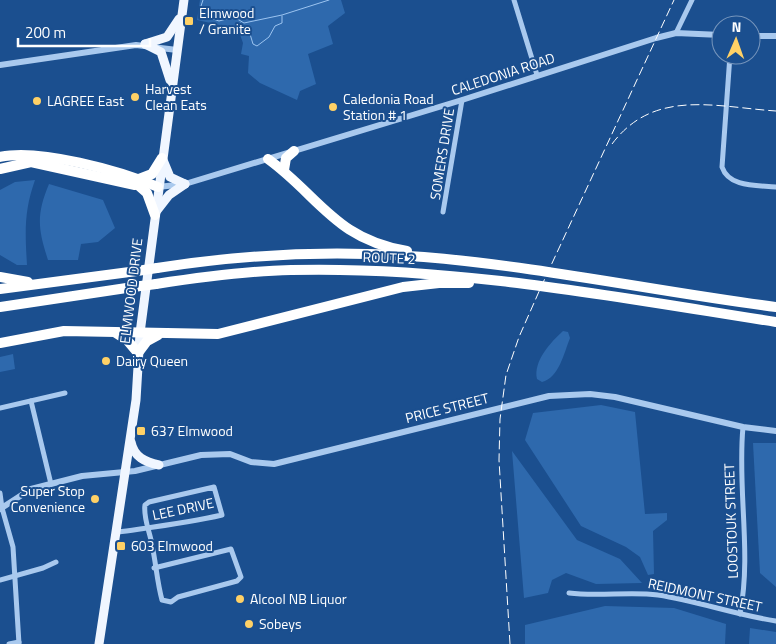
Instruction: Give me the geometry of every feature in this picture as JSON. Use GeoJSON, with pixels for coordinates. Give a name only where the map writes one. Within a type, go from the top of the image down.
{"type":"FeatureCollection","features":[{"type":"Feature","properties":{"kind":"highway"},"geometry":{"type":"LineString","coordinates":[[284,170],[286,158],[294,151]]}},
{"type":"Feature","properties":{"kind":"highway"},"geometry":{"type":"LineString","coordinates":[[0,157],[14,153],[50,156],[158,187]]}},
{"type":"Feature","properties":{"kind":"highway"},"geometry":{"type":"LineString","coordinates":[[0,169],[31,162],[139,182],[152,174],[162,158]]}},
{"type":"Feature","properties":{"kind":"highway"},"geometry":{"type":"LineString","coordinates":[[268,159],[284,170],[312,200],[337,222],[358,235],[388,247],[462,261]]}},
{"type":"Feature","properties":{"kind":"highway"},"geometry":{"type":"LineString","coordinates":[[139,182],[147,193],[154,214]]}},
{"type":"Feature","properties":{"kind":"highway","name":"ROUTE 2"},"geometry":{"type":"LineString","coordinates":[[0,289],[216,260],[291,255],[382,255],[462,261],[526,269],[776,307]]}},
{"type":"Feature","properties":{"kind":"highway","name":"ROUTE 2"},"geometry":{"type":"LineString","coordinates":[[0,307],[249,272],[319,270],[446,275],[776,322]]}},
{"type":"Feature","properties":{"kind":"highway"},"geometry":{"type":"LineString","coordinates":[[0,277],[47,284]]}},
{"type":"Feature","properties":{"kind":"highway"},"geometry":{"type":"LineString","coordinates":[[0,343],[49,333],[115,332],[201,335],[234,332],[380,292],[424,284],[457,283],[530,286]]}},
{"type":"Feature","properties":{"kind":"highway"},"geometry":{"type":"LineString","coordinates":[[115,332],[127,340],[138,353],[147,341],[160,334]]}},
{"type":"Feature","properties":{"kind":"main road","name":"ELMWOOD DRIVE"},"geometry":{"type":"LineString","coordinates":[[99,644],[127,471],[136,400],[138,353],[154,214],[184,0]]}},
{"type":"Feature","properties":{"kind":"main road"},"geometry":{"type":"LineString","coordinates":[[145,44],[157,42],[169,36],[182,12]]}},
{"type":"Feature","properties":{"kind":"main road"},"geometry":{"type":"LineString","coordinates":[[145,44],[158,49],[164,56],[171,88]]}},
{"type":"Feature","properties":{"kind":"main road"},"geometry":{"type":"LineString","coordinates":[[162,158],[170,177],[185,184]]}},
{"type":"Feature","properties":{"kind":"main road"},"geometry":{"type":"LineString","coordinates":[[154,214],[169,194],[185,184]]}},
{"type":"Feature","properties":{"kind":"main road"},"geometry":{"type":"LineString","coordinates":[[131,439],[136,454],[142,460],[159,465]]}},
{"type":"Feature","properties":{"kind":"street"},"geometry":{"type":"LineString","coordinates":[[514,0],[537,76]]}},
{"type":"Feature","properties":{"kind":"street"},"geometry":{"type":"LineString","coordinates":[[676,33],[692,0]]}},
{"type":"Feature","properties":{"kind":"street","name":"CALEDONIA ROAD"},"geometry":{"type":"LineString","coordinates":[[158,187],[185,184],[676,33],[711,35]]}},
{"type":"Feature","properties":{"kind":"street"},"geometry":{"type":"LineString","coordinates":[[761,36],[776,36]]}},
{"type":"Feature","properties":{"kind":"street"},"geometry":{"type":"LineString","coordinates":[[0,65],[145,44],[177,50]]}},
{"type":"Feature","properties":{"kind":"street"},"geometry":{"type":"LineString","coordinates":[[729,65],[722,167],[724,174],[736,182],[776,187]]}},
{"type":"Feature","properties":{"kind":"street","name":"SOMERS DRIVE"},"geometry":{"type":"LineString","coordinates":[[443,212],[462,100]]}},
{"type":"Feature","properties":{"kind":"street"},"geometry":{"type":"LineString","coordinates":[[0,408],[65,393]]}},
{"type":"Feature","properties":{"kind":"street","name":"PRICE STREET"},"geometry":{"type":"LineString","coordinates":[[1,509],[31,489],[82,476],[127,471],[215,453],[230,454],[251,462],[274,464],[549,396],[590,394],[743,426],[776,431]]}},
{"type":"Feature","properties":{"kind":"street"},"geometry":{"type":"LineString","coordinates":[[31,401],[51,484]]}},
{"type":"Feature","properties":{"kind":"street","name":"LOOSTOUK STREET"},"geometry":{"type":"LineString","coordinates":[[740,614],[745,571],[740,454],[743,426]]}},
{"type":"Feature","properties":{"kind":"street","name":"LEE DRIVE"},"geometry":{"type":"LineString","coordinates":[[214,487],[222,515],[148,528],[144,511],[145,505],[149,502],[214,487]]}},
{"type":"Feature","properties":{"kind":"street"},"geometry":{"type":"LineString","coordinates":[[0,493],[1,509],[13,547],[19,643],[9,644]]}},
{"type":"Feature","properties":{"kind":"street"},"geometry":{"type":"LineString","coordinates":[[118,532],[148,528],[154,568],[162,600],[171,602],[178,597],[237,581],[241,577],[231,549],[154,568]]}},
{"type":"Feature","properties":{"kind":"street"},"geometry":{"type":"LineString","coordinates":[[0,580],[43,568],[56,562]]}},
{"type":"Feature","properties":{"kind":"street","name":"REIDMONT STREET"},"geometry":{"type":"LineString","coordinates":[[569,592],[587,595],[631,593],[658,595],[776,621]]}},
{"type":"Feature","properties":{"kind":"shaded area"},"geometry":{"type":"Polygon","coordinates":[[[200,0],[341,0],[345,13],[328,26],[333,44],[308,54],[316,84],[300,91],[297,100],[260,83],[248,73],[249,56],[241,54],[243,43],[238,29],[197,20],[200,0]]]}},
{"type":"Feature","properties":{"kind":"shaded area"},"geometry":{"type":"Polygon","coordinates":[[[35,180],[31,191],[26,222],[27,265],[17,265],[0,255],[0,190],[15,182],[35,180]]]}},
{"type":"Feature","properties":{"kind":"shaded area"},"geometry":{"type":"Polygon","coordinates":[[[49,184],[103,200],[115,228],[98,242],[81,244],[78,260],[48,260],[40,231],[40,213],[49,184]]]}},
{"type":"Feature","properties":{"kind":"shaded area"},"geometry":{"type":"Polygon","coordinates":[[[563,331],[568,332],[570,338],[563,357],[553,376],[542,382],[537,379],[536,372],[540,359],[548,346],[563,331]]]}},
{"type":"Feature","properties":{"kind":"shaded area"},"geometry":{"type":"Polygon","coordinates":[[[13,354],[15,369],[0,372],[0,357],[13,354]]]}},
{"type":"Feature","properties":{"kind":"shaded area"},"geometry":{"type":"Polygon","coordinates":[[[601,405],[635,412],[645,514],[667,513],[667,520],[653,531],[654,574],[648,575],[640,557],[626,547],[581,526],[525,440],[533,413],[601,405]]]}},
{"type":"Feature","properties":{"kind":"shaded area"},"geometry":{"type":"Polygon","coordinates":[[[753,443],[776,443],[776,587],[760,573],[753,443]]]}},
{"type":"Feature","properties":{"kind":"shaded area"},"geometry":{"type":"Polygon","coordinates":[[[512,451],[577,540],[620,559],[642,583],[596,584],[566,573],[552,580],[548,593],[524,598],[512,451]]]}},
{"type":"Feature","properties":{"kind":"shaded area"},"geometry":{"type":"Polygon","coordinates":[[[605,606],[674,608],[726,624],[725,644],[525,644],[525,625],[605,606]]]}},
{"type":"Feature","properties":{"kind":"shaded area"},"geometry":{"type":"Polygon","coordinates":[[[750,628],[776,632],[776,644],[749,644],[750,628]]]}},
{"type":"Feature","properties":{"kind":"waterway"},"geometry":{"type":"LineString","coordinates":[[203,0],[200,9],[202,15],[219,21],[234,17],[244,23],[282,15],[329,0]]}},
{"type":"Feature","properties":{"kind":"waterway"},"geometry":{"type":"LineString","coordinates":[[241,23],[250,34],[253,44],[257,46],[269,37],[275,26],[282,23],[282,16]]}},
{"type":"Feature","properties":{"kind":"railway"},"geometry":{"type":"LineString","coordinates":[[510,644],[499,460],[500,419],[506,375],[519,337],[541,287],[674,0]]}},
{"type":"Feature","properties":{"kind":"railway"},"geometry":{"type":"LineString","coordinates":[[612,144],[629,126],[647,115],[667,108],[687,105],[709,105],[776,111]]}},
{"type":"Feature","properties":{"kind":"place","name":"Elmwood / Granite"},"geometry":{"type":"Point","coordinates":[189,21]}},
{"type":"Feature","properties":{"kind":"place","name":"Harvest Clean Eats"},"geometry":{"type":"Point","coordinates":[135,97]}},
{"type":"Feature","properties":{"kind":"place","name":"LAGREE East"},"geometry":{"type":"Point","coordinates":[37,101]}},
{"type":"Feature","properties":{"kind":"place","name":"Caledonia Road Station # 1"},"geometry":{"type":"Point","coordinates":[333,107]}},
{"type":"Feature","properties":{"kind":"place","name":"Dairy Queen"},"geometry":{"type":"Point","coordinates":[106,361]}},
{"type":"Feature","properties":{"kind":"place","name":"637 Elmwood"},"geometry":{"type":"Point","coordinates":[141,431]}},
{"type":"Feature","properties":{"kind":"place","name":"Super Stop Convenience"},"geometry":{"type":"Point","coordinates":[95,499]}},
{"type":"Feature","properties":{"kind":"place","name":"603 Elmwood"},"geometry":{"type":"Point","coordinates":[121,546]}},
{"type":"Feature","properties":{"kind":"place","name":"Alcool NB Liquor"},"geometry":{"type":"Point","coordinates":[240,599]}},
{"type":"Feature","properties":{"kind":"place","name":"Sobeys"},"geometry":{"type":"Point","coordinates":[249,624]}}]}
